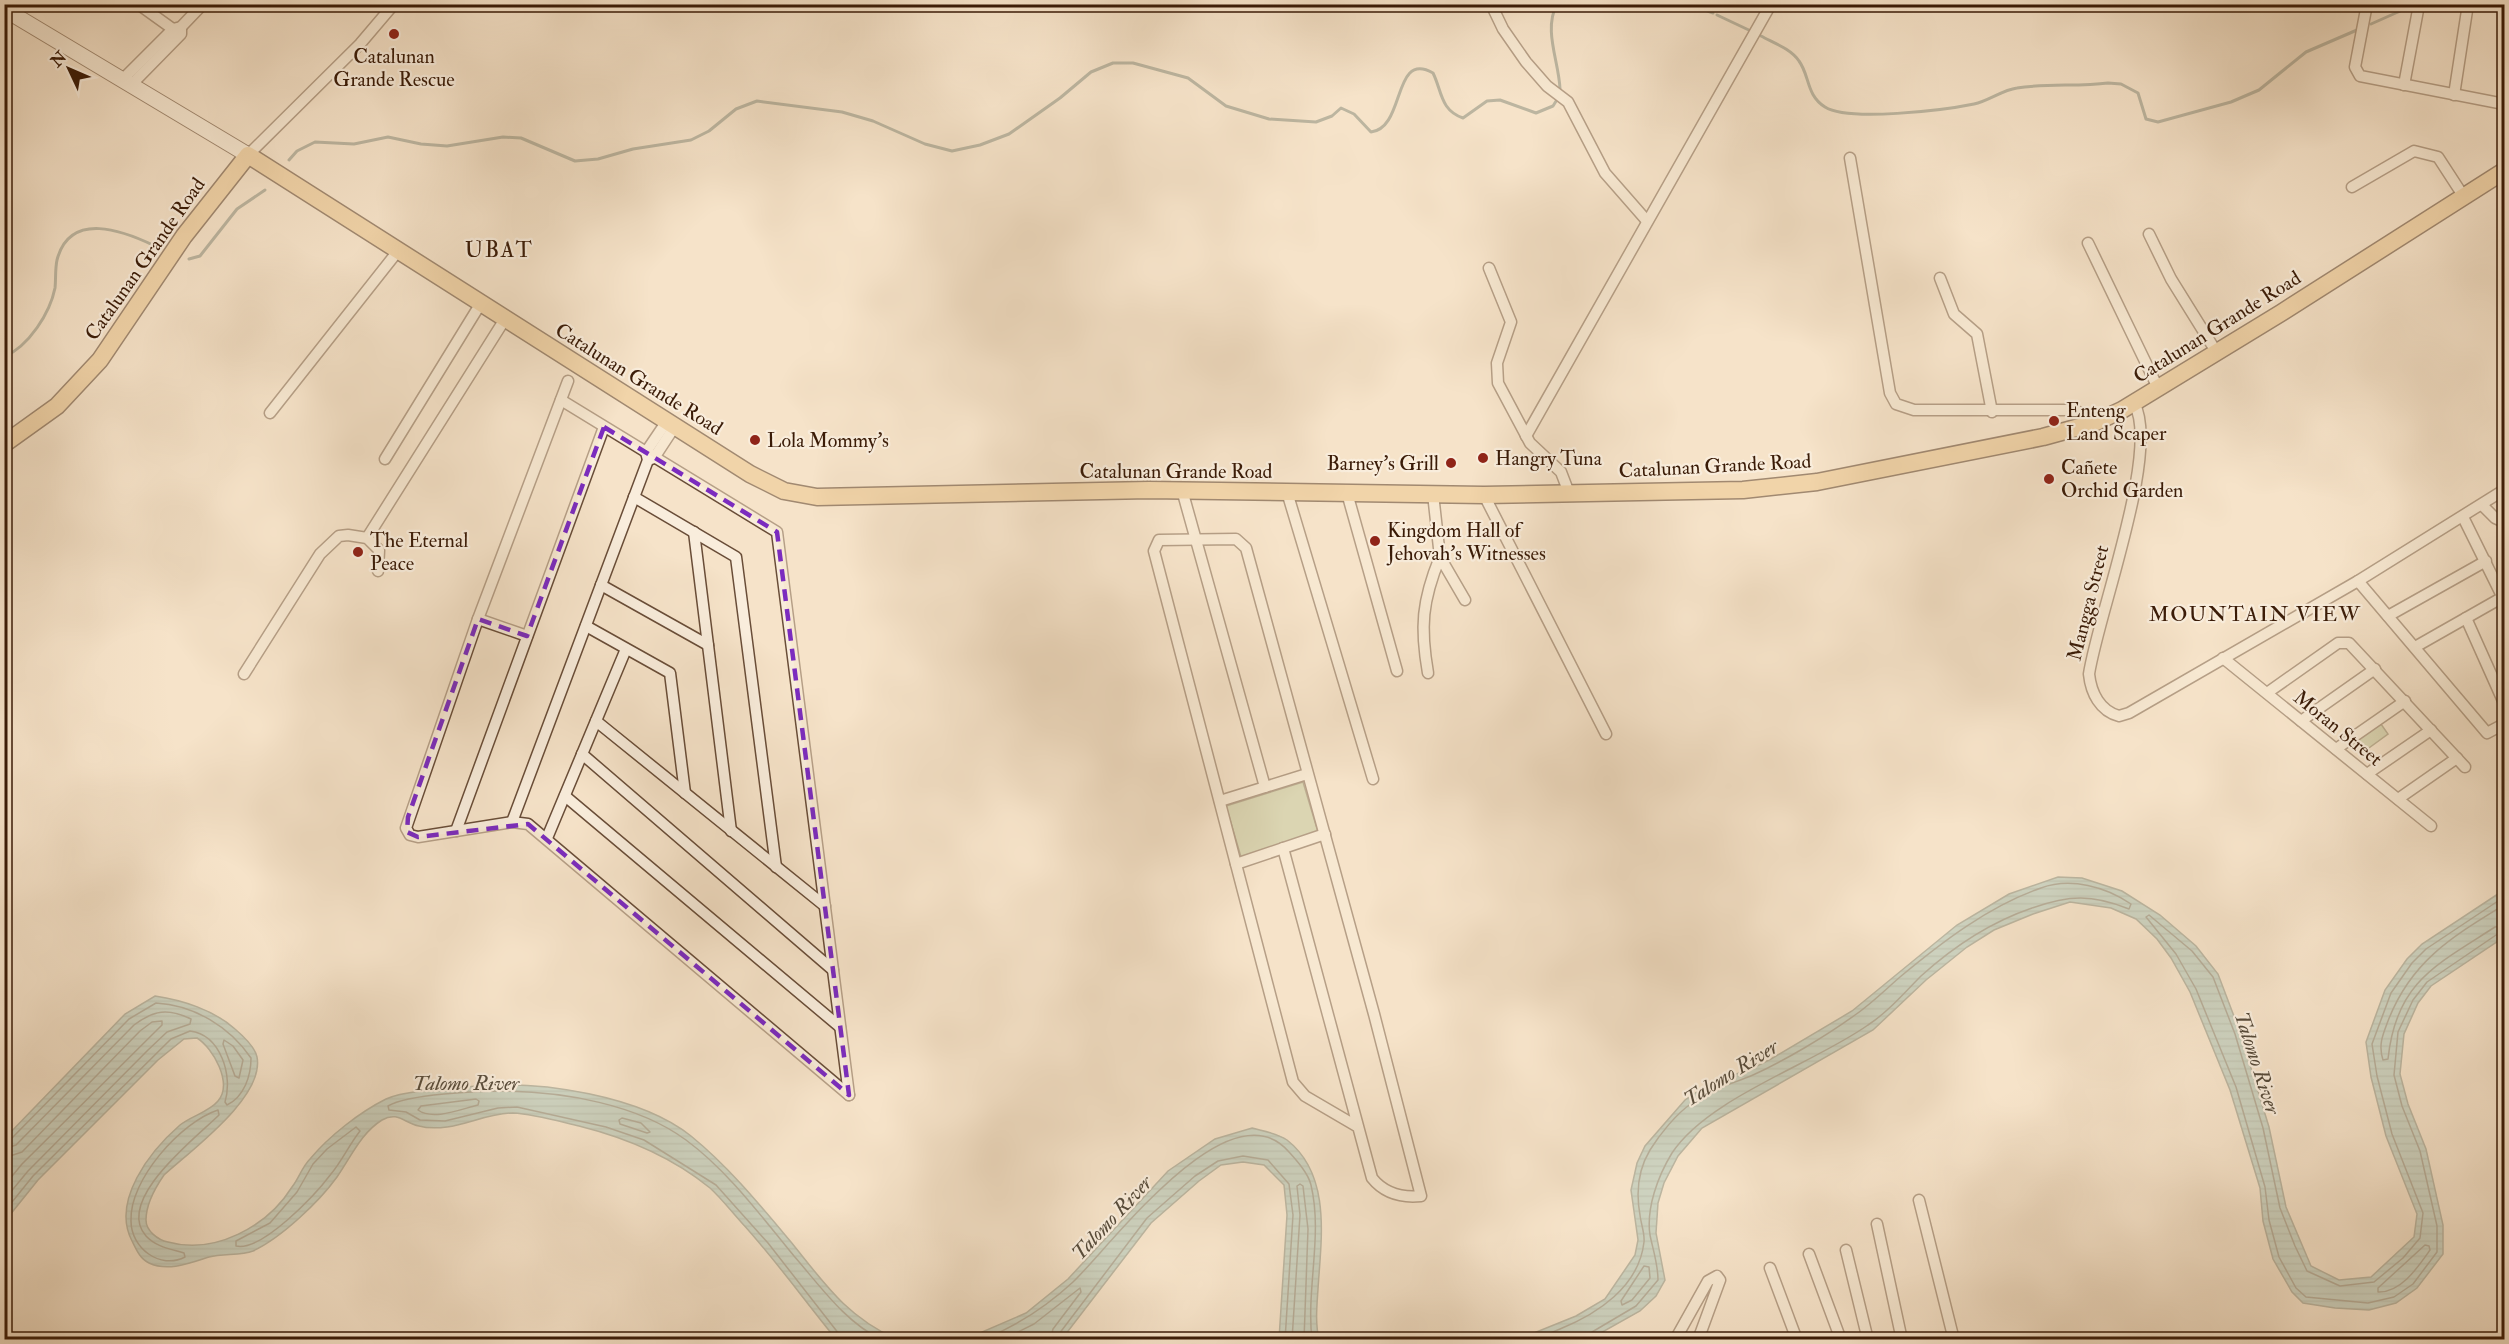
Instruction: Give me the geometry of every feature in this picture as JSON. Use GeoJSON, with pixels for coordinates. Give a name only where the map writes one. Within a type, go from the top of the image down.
{"type":"FeatureCollection","features":[{"type":"Feature","properties":{"kind":"main road"},"geometry":{"type":"LineString","coordinates":[[4,9],[248,155]]}},
{"type":"Feature","properties":{"kind":"main road","name":"Catalunan Grande Road"},"geometry":{"type":"LineString","coordinates":[[4,444],[57,406],[100,360],[178,245],[248,155],[764,483],[806,496],[1182,490],[1484,495],[1785,487],[2043,437],[2094,423],[2134,403],[2217,353],[2505,171]]}},
{"type":"Feature","properties":{"kind":"street"},"geometry":{"type":"LineString","coordinates":[[138,4],[178,30]]}},
{"type":"Feature","properties":{"kind":"street"},"geometry":{"type":"LineString","coordinates":[[128,82],[203,4]]}},
{"type":"Feature","properties":{"kind":"street"},"geometry":{"type":"LineString","coordinates":[[248,155],[360,44],[394,4]]}},
{"type":"Feature","properties":{"kind":"street"},"geometry":{"type":"LineString","coordinates":[[1491,4],[1503,29],[1526,62],[1547,86],[1568,102],[1605,173],[1647,221]]}},
{"type":"Feature","properties":{"kind":"street"},"geometry":{"type":"LineString","coordinates":[[1526,436],[1771,4]]}},
{"type":"Feature","properties":{"kind":"street"},"geometry":{"type":"LineString","coordinates":[[2367,4],[2355,68],[2363,78],[2505,104]]}},
{"type":"Feature","properties":{"kind":"street"},"geometry":{"type":"LineString","coordinates":[[2454,94],[2468,4]]}},
{"type":"Feature","properties":{"kind":"street"},"geometry":{"type":"LineString","coordinates":[[2404,85],[2418,10]]}},
{"type":"Feature","properties":{"kind":"street"},"geometry":{"type":"LineString","coordinates":[[2352,187],[2414,151],[2438,157],[2464,197]]}},
{"type":"Feature","properties":{"kind":"street"},"geometry":{"type":"LineString","coordinates":[[1850,158],[1892,399],[1900,407],[1914,410],[1992,412],[2072,410],[2085,414],[2094,423]]}},
{"type":"Feature","properties":{"kind":"street"},"geometry":{"type":"LineString","coordinates":[[2149,234],[2171,279],[2217,353]]}},
{"type":"Feature","properties":{"kind":"street"},"geometry":{"type":"LineString","coordinates":[[2088,243],[2158,388]]}},
{"type":"Feature","properties":{"kind":"street"},"geometry":{"type":"LineString","coordinates":[[270,413],[398,251]]}},
{"type":"Feature","properties":{"kind":"street"},"geometry":{"type":"LineString","coordinates":[[1489,268],[1511,322],[1497,363],[1496,375],[1501,391],[1535,450],[1561,472],[1569,493]]}},
{"type":"Feature","properties":{"kind":"street"},"geometry":{"type":"LineString","coordinates":[[1940,278],[1954,314],[1977,334],[1992,412]]}},
{"type":"Feature","properties":{"kind":"street"},"geometry":{"type":"LineString","coordinates":[[385,459],[481,303]]}},
{"type":"Feature","properties":{"kind":"street"},"geometry":{"type":"LineString","coordinates":[[367,538],[505,319]]}},
{"type":"Feature","properties":{"kind":"street"},"geometry":{"type":"LineString","coordinates":[[561,400],[649,457],[777,532],[849,1095],[528,824],[512,822],[413,836],[407,832],[406,824],[478,619],[568,381]]}},
{"type":"Feature","properties":{"kind":"street","name":"Mangga Street"},"geometry":{"type":"LineString","coordinates":[[2134,403],[2142,420],[2142,448],[2091,657],[2089,674],[2092,692],[2104,708],[2119,716],[2129,713],[2358,581],[2505,490]]}},
{"type":"Feature","properties":{"kind":"street"},"geometry":{"type":"LineString","coordinates":[[512,822],[649,457],[671,424]]}},
{"type":"Feature","properties":{"kind":"street"},"geometry":{"type":"LineString","coordinates":[[456,831],[604,427]]}},
{"type":"Feature","properties":{"kind":"street"},"geometry":{"type":"LineString","coordinates":[[1182,490],[1265,787]]}},
{"type":"Feature","properties":{"kind":"street"},"geometry":{"type":"LineString","coordinates":[[1287,492],[1373,778]]}},
{"type":"Feature","properties":{"kind":"street"},"geometry":{"type":"LineString","coordinates":[[1347,493],[1397,670]]}},
{"type":"Feature","properties":{"kind":"street"},"geometry":{"type":"LineString","coordinates":[[1433,494],[1440,557],[1465,600]]}},
{"type":"Feature","properties":{"kind":"street"},"geometry":{"type":"LineString","coordinates":[[1484,495],[1606,734]]}},
{"type":"Feature","properties":{"kind":"street"},"geometry":{"type":"LineString","coordinates":[[634,497],[736,557],[776,867]]}},
{"type":"Feature","properties":{"kind":"street"},"geometry":{"type":"LineString","coordinates":[[2482,505],[2495,518],[2505,522]]}},
{"type":"Feature","properties":{"kind":"street"},"geometry":{"type":"LineString","coordinates":[[2415,647],[2504,598],[2463,517]]}},
{"type":"Feature","properties":{"kind":"street"},"geometry":{"type":"LineString","coordinates":[[694,532],[731,831]]}},
{"type":"Feature","properties":{"kind":"street"},"geometry":{"type":"LineString","coordinates":[[243,674],[326,546],[339,536],[367,538],[379,550],[378,571]]}},
{"type":"Feature","properties":{"kind":"street"},"geometry":{"type":"LineString","coordinates":[[1283,848],[1358,1127],[1368,1167],[1378,1185],[1398,1195],[1421,1196],[1246,548],[1236,539],[1163,538],[1156,542],[1154,551],[1293,1082],[1305,1096],[1358,1127]]}},
{"type":"Feature","properties":{"kind":"street"},"geometry":{"type":"LineString","coordinates":[[1428,673],[1421,628],[1430,581],[1440,557]]}},
{"type":"Feature","properties":{"kind":"street"},"geometry":{"type":"LineString","coordinates":[[2388,616],[2486,561]]}},
{"type":"Feature","properties":{"kind":"street"},"geometry":{"type":"LineString","coordinates":[[2358,581],[2487,733],[2505,724]]}},
{"type":"Feature","properties":{"kind":"street"},"geometry":{"type":"LineString","coordinates":[[601,585],[708,645]]}},
{"type":"Feature","properties":{"kind":"street"},"geometry":{"type":"LineString","coordinates":[[2466,618],[2505,703]]}},
{"type":"Feature","properties":{"kind":"street"},"geometry":{"type":"LineString","coordinates":[[478,619],[527,636]]}},
{"type":"Feature","properties":{"kind":"street"},"geometry":{"type":"LineString","coordinates":[[586,626],[670,673],[685,793]]}},
{"type":"Feature","properties":{"kind":"street"},"geometry":{"type":"LineString","coordinates":[[2267,693],[2338,643],[2349,643],[2465,767]]}},
{"type":"Feature","properties":{"kind":"street"},"geometry":{"type":"LineString","coordinates":[[547,838],[626,649]]}},
{"type":"Feature","properties":{"kind":"street","name":"Moran Street"},"geometry":{"type":"LineString","coordinates":[[2223,658],[2431,826]]}},
{"type":"Feature","properties":{"kind":"street"},"geometry":{"type":"LineString","coordinates":[[2301,721],[2375,669]]}},
{"type":"Feature","properties":{"kind":"street"},"geometry":{"type":"LineString","coordinates":[[2336,749],[2404,701]]}},
{"type":"Feature","properties":{"kind":"street"},"geometry":{"type":"LineString","coordinates":[[596,721],[825,906]]}},
{"type":"Feature","properties":{"kind":"street"},"geometry":{"type":"LineString","coordinates":[[2367,774],[2431,730]]}},
{"type":"Feature","properties":{"kind":"street"},"geometry":{"type":"LineString","coordinates":[[582,754],[833,970]]}},
{"type":"Feature","properties":{"kind":"street"},"geometry":{"type":"LineString","coordinates":[[2398,799],[2457,758]]}},
{"type":"Feature","properties":{"kind":"street"},"geometry":{"type":"LineString","coordinates":[[1220,801],[1307,774]]}},
{"type":"Feature","properties":{"kind":"street"},"geometry":{"type":"LineString","coordinates":[[565,796],[840,1027]]}},
{"type":"Feature","properties":{"kind":"street"},"geometry":{"type":"LineString","coordinates":[[1236,864],[1325,834]]}},
{"type":"Feature","properties":{"kind":"street"},"geometry":{"type":"LineString","coordinates":[[1918,1200],[1954,1340]]}},
{"type":"Feature","properties":{"kind":"street"},"geometry":{"type":"LineString","coordinates":[[1877,1224],[1902,1340]]}},
{"type":"Feature","properties":{"kind":"street"},"geometry":{"type":"LineString","coordinates":[[1846,1250],[1868,1340]]}},
{"type":"Feature","properties":{"kind":"street"},"geometry":{"type":"LineString","coordinates":[[1809,1254],[1841,1340]]}},
{"type":"Feature","properties":{"kind":"street"},"geometry":{"type":"LineString","coordinates":[[1770,1268],[1797,1340]]}},
{"type":"Feature","properties":{"kind":"street"},"geometry":{"type":"LineString","coordinates":[[1675,1340],[1708,1281],[1717,1276],[1720,1281],[1718,1290],[1698,1340]]}},
{"type":"Feature","properties":{"kind":"highlighted area"},"geometry":{"type":"Polygon","coordinates":[[[604,427],[777,532],[849,1095],[528,824],[418,837],[407,832],[408,817],[478,619],[527,636],[604,427]]]}},
{"type":"Feature","properties":{"kind":"green space"},"geometry":{"type":"Polygon","coordinates":[[[2376,717],[2388,734],[2362,753],[2350,735],[2376,717]]]}},
{"type":"Feature","properties":{"kind":"green space"},"geometry":{"type":"Polygon","coordinates":[[[1303,782],[1318,832],[1241,857],[1226,806],[1303,782]]]}},
{"type":"Feature","properties":{"kind":"water"},"geometry":{"type":"Polygon","coordinates":[[[2058,877],[2082,878],[2122,891],[2160,915],[2196,946],[2218,974],[2240,1032],[2269,1127],[2286,1207],[2311,1266],[2339,1280],[2371,1277],[2414,1237],[2417,1214],[2386,1136],[2371,1077],[2366,1042],[2385,990],[2407,959],[2422,944],[2504,890],[2504,937],[2431,986],[2418,1003],[2404,1034],[2400,1074],[2408,1104],[2426,1149],[2443,1225],[2443,1254],[2417,1288],[2396,1303],[2369,1310],[2303,1303],[2292,1292],[2273,1259],[2263,1221],[2260,1188],[2230,1090],[2190,992],[2171,958],[2157,939],[2136,919],[2111,908],[2070,902],[1994,930],[1967,947],[1926,980],[1873,1030],[1702,1128],[1678,1156],[1664,1183],[1658,1203],[1656,1233],[1665,1280],[1656,1296],[1640,1311],[1590,1339],[1456,1339],[1534,1333],[1576,1316],[1605,1299],[1635,1255],[1638,1240],[1631,1190],[1637,1163],[1645,1146],[1685,1100],[1710,1083],[1751,1069],[1771,1059],[1852,1011],[1957,925],[2009,894],[2058,877]]]}},
{"type":"Feature","properties":{"kind":"water"},"geometry":{"type":"Polygon","coordinates":[[[155,996],[187,1003],[217,1016],[245,1038],[257,1057],[256,1073],[250,1089],[238,1106],[207,1138],[164,1175],[154,1191],[149,1202],[146,1220],[150,1231],[160,1239],[186,1245],[203,1245],[221,1241],[254,1225],[281,1201],[307,1162],[326,1142],[356,1118],[386,1099],[417,1091],[477,1086],[530,1086],[559,1089],[618,1101],[645,1110],[670,1122],[691,1136],[744,1187],[838,1298],[863,1320],[896,1339],[836,1339],[766,1250],[722,1200],[710,1188],[665,1158],[614,1136],[538,1116],[513,1113],[440,1128],[414,1125],[397,1117],[382,1120],[368,1132],[337,1177],[310,1208],[264,1245],[248,1253],[214,1256],[179,1266],[164,1267],[149,1263],[137,1250],[127,1226],[126,1210],[130,1194],[146,1163],[168,1136],[184,1122],[214,1105],[222,1094],[223,1085],[219,1066],[209,1050],[197,1038],[184,1039],[158,1060],[38,1180],[5,1221],[5,1138],[125,1014],[155,996]]]}},
{"type":"Feature","properties":{"kind":"water"},"geometry":{"type":"Polygon","coordinates":[[[1252,1128],[1287,1140],[1301,1154],[1311,1171],[1317,1190],[1321,1230],[1317,1314],[1319,1339],[1279,1339],[1287,1215],[1284,1185],[1264,1165],[1243,1162],[1221,1165],[1151,1223],[1062,1339],[966,1339],[1026,1313],[1068,1279],[1168,1171],[1215,1139],[1252,1128]]]}},
{"type":"Feature","properties":{"kind":"waterway"},"geometry":{"type":"LineString","coordinates":[[1557,4],[1551,24],[1560,89]]}},
{"type":"Feature","properties":{"kind":"waterway"},"geometry":{"type":"LineString","coordinates":[[1689,4],[1713,13]]}},
{"type":"Feature","properties":{"kind":"waterway"},"geometry":{"type":"LineString","coordinates":[[2371,24],[2416,4]]}},
{"type":"Feature","properties":{"kind":"waterway"},"geometry":{"type":"LineString","coordinates":[[1717,15],[1753,32]]}},
{"type":"Feature","properties":{"kind":"waterway"},"geometry":{"type":"LineString","coordinates":[[1761,36],[1792,53],[1802,67],[1814,97],[1825,107],[1837,111],[1854,114],[1920,112],[1974,104],[2017,88],[2108,83],[2121,84],[2138,93],[2146,119],[2158,122],[2231,102],[2259,90],[2306,52],[2357,30]]}},
{"type":"Feature","properties":{"kind":"waterway"},"geometry":{"type":"LineString","coordinates":[[289,160],[297,151],[315,142],[354,144],[388,137],[421,144],[447,146],[503,137],[521,138],[575,161],[598,159],[633,149],[691,140],[709,131],[736,109],[757,101],[842,112],[873,121],[925,144],[952,151],[980,145],[1009,134],[1060,98],[1091,72],[1113,63],[1133,63],[1188,78],[1226,106],[1269,119],[1316,122],[1332,116],[1341,108],[1354,114],[1371,132],[1382,127],[1390,118],[1405,81],[1411,72],[1420,69],[1433,73],[1446,105],[1455,115],[1463,118],[1487,101],[1500,100],[1536,113],[1553,106],[1558,98]]}},
{"type":"Feature","properties":{"kind":"waterway"},"geometry":{"type":"LineString","coordinates":[[189,259],[200,256],[237,209],[265,190]]}},
{"type":"Feature","properties":{"kind":"waterway"},"geometry":{"type":"LineString","coordinates":[[4,357],[22,345],[43,318],[55,288],[57,260],[64,244],[73,235],[86,230],[114,231],[155,246]]}},
{"type":"Feature","properties":{"kind":"place","name":"Catalunan Grande Rescue"},"geometry":{"type":"Point","coordinates":[394,34]}},
{"type":"Feature","properties":{"kind":"place","name":"Enteng Land Scaper"},"geometry":{"type":"Point","coordinates":[2054,421]}},
{"type":"Feature","properties":{"kind":"place","name":"Lola Mommy's"},"geometry":{"type":"Point","coordinates":[755,440]}},
{"type":"Feature","properties":{"kind":"place","name":"Hangry Tuna"},"geometry":{"type":"Point","coordinates":[1483,458]}},
{"type":"Feature","properties":{"kind":"place","name":"Barney's Grill"},"geometry":{"type":"Point","coordinates":[1451,463]}},
{"type":"Feature","properties":{"kind":"place","name":"Cañete Orchid Garden"},"geometry":{"type":"Point","coordinates":[2049,479]}},
{"type":"Feature","properties":{"kind":"place","name":"Kingdom Hall of Jehovah's Witnesses"},"geometry":{"type":"Point","coordinates":[1375,541]}},
{"type":"Feature","properties":{"kind":"place","name":"The Eternal Peace"},"geometry":{"type":"Point","coordinates":[358,552]}},
{"type":"Feature","properties":{"kind":"district","name":"UBAT"},"geometry":{"type":"Point","coordinates":[499,250]}},
{"type":"Feature","properties":{"kind":"district","name":"MOUNTAIN VIEW"},"geometry":{"type":"Point","coordinates":[2255,614]}},
{"type":"Feature","properties":{"kind":"water label","name":"Talomo River"},"geometry":{"type":"Point","coordinates":[2257,1063]}},
{"type":"Feature","properties":{"kind":"water label","name":"Talomo River"},"geometry":{"type":"Point","coordinates":[1731,1073]}},
{"type":"Feature","properties":{"kind":"water label","name":"Talomo River"},"geometry":{"type":"Point","coordinates":[466,1083]}},
{"type":"Feature","properties":{"kind":"water label","name":"Talomo River"},"geometry":{"type":"Point","coordinates":[1112,1218]}}]}
